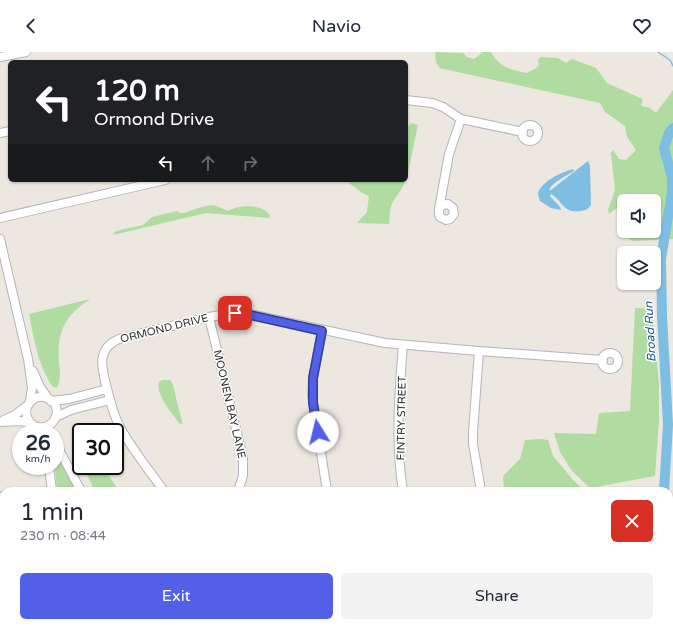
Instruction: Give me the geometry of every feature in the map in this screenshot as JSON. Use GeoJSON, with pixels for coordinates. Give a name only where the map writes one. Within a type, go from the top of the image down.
{"type":"FeatureCollection","features":[{"type":"Feature","properties":{"kind":"street"},"geometry":{"type":"LineString","coordinates":[[0,57],[26,52]]}},
{"type":"Feature","properties":{"kind":"street"},"geometry":{"type":"LineString","coordinates":[[408,100],[439,105],[461,119],[523,132]]}},
{"type":"Feature","properties":{"kind":"street"},"geometry":{"type":"LineString","coordinates":[[439,209],[449,154],[461,119]]}},
{"type":"Feature","properties":{"kind":"street"},"geometry":{"type":"LineString","coordinates":[[0,218],[156,182]]}},
{"type":"Feature","properties":{"kind":"street"},"geometry":{"type":"LineString","coordinates":[[0,239],[28,359],[32,388],[26,413],[31,423]]}},
{"type":"Feature","properties":{"kind":"street","name":"ORMOND DRIVE"},"geometry":{"type":"LineString","coordinates":[[161,487],[119,426],[110,400],[102,370],[102,361],[106,349],[115,340],[209,317],[226,314],[245,314],[322,331],[403,346],[603,360]]}},
{"type":"Feature","properties":{"kind":"street","name":"MOONEN BAY LANE"},"geometry":{"type":"LineString","coordinates":[[209,317],[243,458],[243,476],[239,487]]}},
{"type":"Feature","properties":{"kind":"street"},"geometry":{"type":"LineString","coordinates":[[322,331],[313,378],[312,396],[326,487]]}},
{"type":"Feature","properties":{"kind":"street","name":"FINTRY STREET"},"geometry":{"type":"LineString","coordinates":[[403,346],[398,438],[403,487]]}},
{"type":"Feature","properties":{"kind":"street"},"geometry":{"type":"LineString","coordinates":[[479,352],[473,444],[480,487]]}},
{"type":"Feature","properties":{"kind":"street"},"geometry":{"type":"LineString","coordinates":[[28,359],[40,387],[56,408],[54,423]]}},
{"type":"Feature","properties":{"kind":"street"},"geometry":{"type":"LineString","coordinates":[[1,422],[15,415],[39,397],[50,399],[76,397],[107,389]]}},
{"type":"Feature","properties":{"kind":"street"},"geometry":{"type":"LineString","coordinates":[[51,423],[71,410],[110,400]]}},
{"type":"Feature","properties":{"kind":"street"},"geometry":{"type":"LineString","coordinates":[[1,422],[20,421],[24,423]]}},
{"type":"Feature","properties":{"kind":"street"},"geometry":{"type":"LineString","coordinates":[[64,459],[79,487]]}},
{"type":"Feature","properties":{"kind":"street"},"geometry":{"type":"LineString","coordinates":[[50,475],[52,487]]}},
{"type":"Feature","properties":{"kind":"green space"},"geometry":{"type":"Polygon","coordinates":[[[435,52],[463,53],[467,57],[474,59],[483,52],[491,52],[498,61],[506,67],[527,73],[539,65],[538,60],[541,57],[558,58],[566,63],[572,59],[596,68],[607,83],[640,98],[643,100],[641,105],[650,108],[656,113],[673,90],[673,239],[633,241],[627,238],[661,238],[661,194],[617,194],[617,209],[609,214],[608,210],[615,190],[611,153],[613,150],[619,159],[626,160],[636,150],[627,137],[625,126],[605,112],[600,103],[439,68],[436,62],[435,52]]]}},
{"type":"Feature","properties":{"kind":"green space"},"geometry":{"type":"Polygon","coordinates":[[[411,123],[418,125],[408,172],[408,127],[411,123]]]}},
{"type":"Feature","properties":{"kind":"green space"},"geometry":{"type":"Polygon","coordinates":[[[348,182],[405,182],[392,204],[389,224],[357,223],[367,212],[369,196],[348,182]]]}},
{"type":"Feature","properties":{"kind":"green space"},"geometry":{"type":"Polygon","coordinates":[[[211,205],[228,211],[238,207],[257,207],[267,212],[270,216],[269,218],[206,213],[113,235],[116,231],[143,225],[152,217],[177,211],[184,213],[211,205]]]}},
{"type":"Feature","properties":{"kind":"green space"},"geometry":{"type":"Polygon","coordinates":[[[90,299],[68,319],[61,333],[59,342],[60,376],[57,388],[53,387],[40,361],[29,314],[90,299]]]}},
{"type":"Feature","properties":{"kind":"green space"},"geometry":{"type":"Polygon","coordinates":[[[635,308],[652,309],[659,384],[659,419],[655,476],[589,487],[572,471],[560,452],[554,433],[596,434],[599,413],[630,411],[635,308]]]}},
{"type":"Feature","properties":{"kind":"green space"},"geometry":{"type":"Polygon","coordinates":[[[162,380],[170,380],[173,385],[182,424],[179,423],[159,392],[159,382],[162,380]]]}},
{"type":"Feature","properties":{"kind":"green space"},"geometry":{"type":"Polygon","coordinates":[[[525,440],[548,440],[553,456],[581,487],[504,487],[503,476],[520,459],[525,440]]]}},
{"type":"Feature","properties":{"kind":"green space"},"geometry":{"type":"Polygon","coordinates":[[[64,468],[74,487],[57,487],[56,475],[64,475],[64,468]]]}},
{"type":"Feature","properties":{"kind":"green space"},"geometry":{"type":"Polygon","coordinates":[[[87,475],[108,475],[116,487],[93,487],[87,475]]]}},
{"type":"Feature","properties":{"kind":"water"},"geometry":{"type":"Polygon","coordinates":[[[588,161],[590,166],[591,204],[586,210],[570,211],[551,194],[550,196],[560,206],[561,210],[551,208],[540,201],[538,194],[543,185],[563,172],[573,169],[574,171],[551,187],[549,190],[551,190],[588,161]]]}},
{"type":"Feature","properties":{"kind":"waterway"},"geometry":{"type":"LineString","coordinates":[[658,52],[670,60],[673,66]]}},
{"type":"Feature","properties":{"kind":"waterway","name":"Broad Run"},"geometry":{"type":"LineString","coordinates":[[664,487],[668,425],[662,316],[661,259],[672,192],[672,178],[664,148],[669,133],[673,128]]}},
{"type":"Feature","properties":{"kind":"route"},"geometry":{"type":"LineString","coordinates":[[235,313],[322,331],[313,378],[312,396],[318,432]]}}]}
